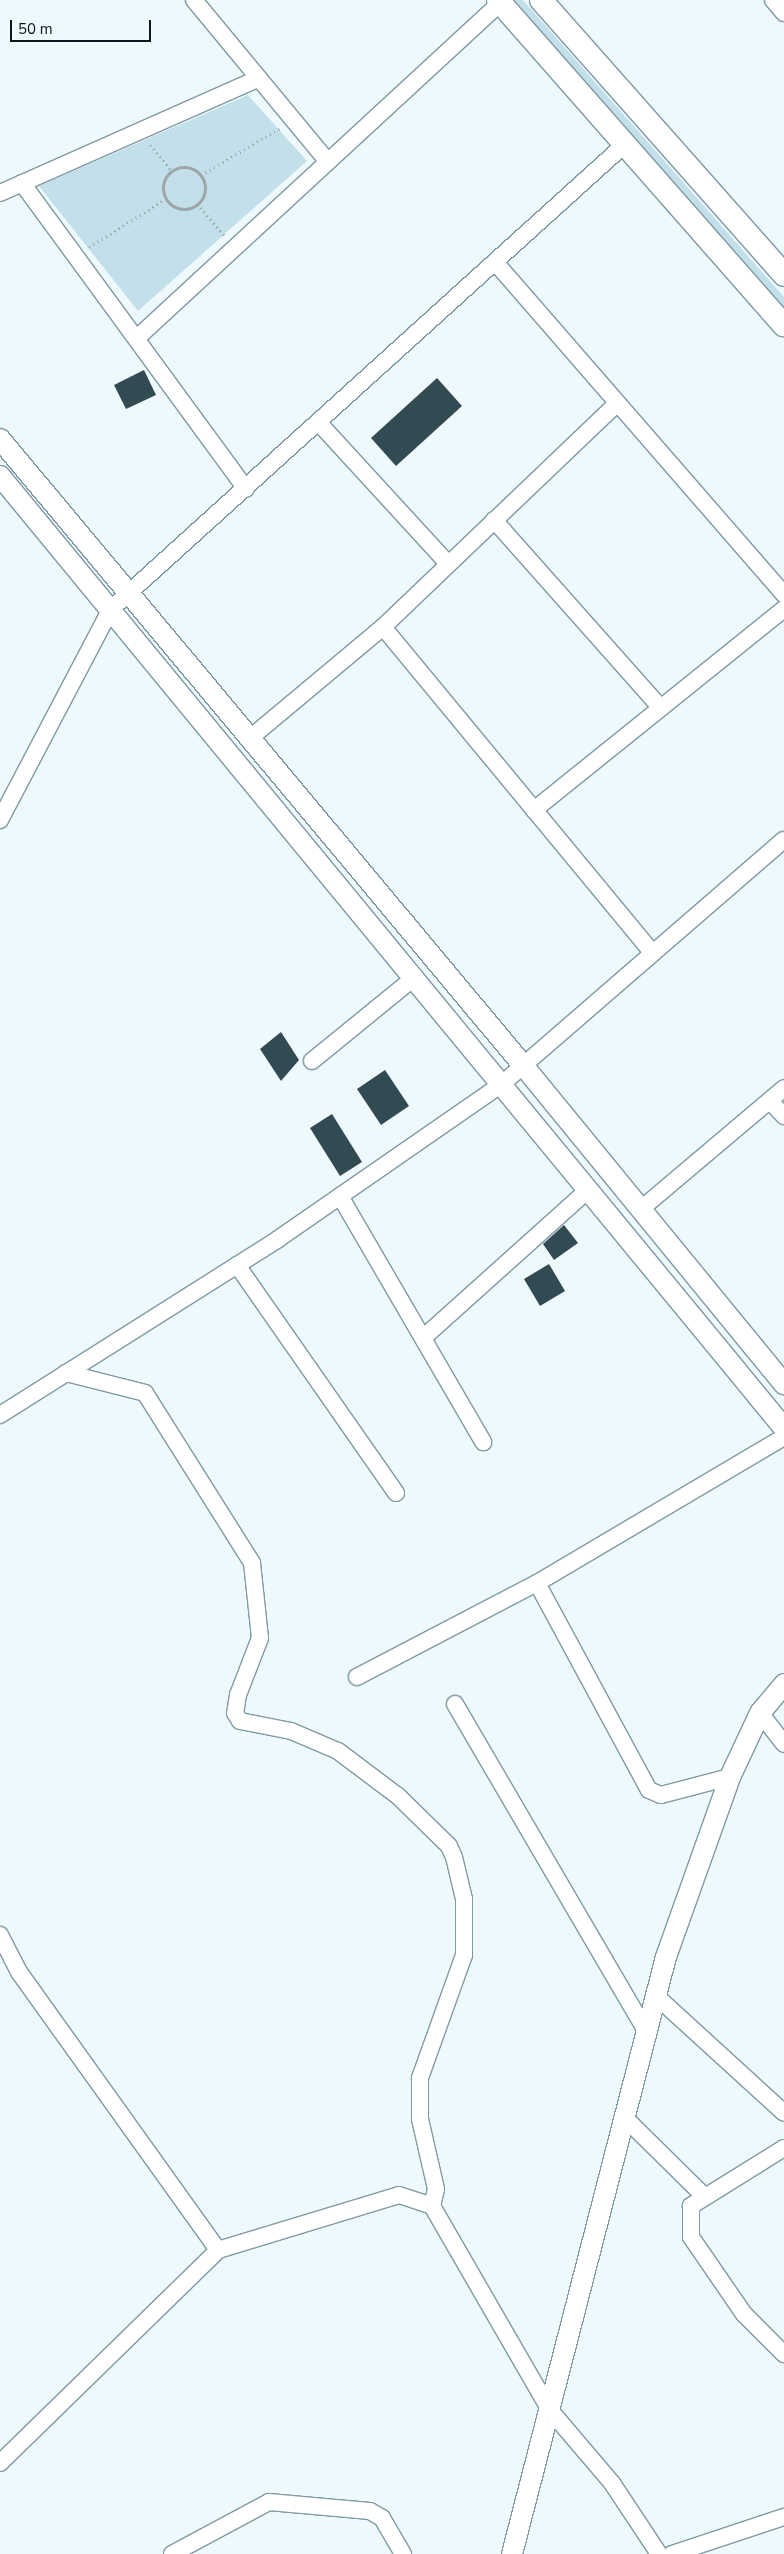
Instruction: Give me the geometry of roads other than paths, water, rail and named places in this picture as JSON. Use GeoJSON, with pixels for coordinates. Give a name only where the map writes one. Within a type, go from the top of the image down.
{"type":"FeatureCollection","features":[{"type":"Feature","properties":{"kind":"main road"},"geometry":{"type":"LineString","coordinates":[[541,0],[784,275]]}},
{"type":"Feature","properties":{"kind":"main road"},"geometry":{"type":"LineString","coordinates":[[499,1],[784,325]]}},
{"type":"Feature","properties":{"kind":"street"},"geometry":{"type":"LineString","coordinates":[[194,0],[328,162]]}},
{"type":"Feature","properties":{"kind":"street"},"geometry":{"type":"LineString","coordinates":[[773,0],[784,13]]}},
{"type":"Feature","properties":{"kind":"street"},"geometry":{"type":"LineString","coordinates":[[137,338],[499,1]]}},
{"type":"Feature","properties":{"kind":"street"},"geometry":{"type":"LineString","coordinates":[[0,193],[258,78]]}},
{"type":"Feature","properties":{"kind":"street"},"geometry":{"type":"LineString","coordinates":[[0,820],[111,609],[625,144]]}},
{"type":"Feature","properties":{"kind":"street"},"geometry":{"type":"LineString","coordinates":[[22,183],[246,488]]}},
{"type":"Feature","properties":{"kind":"street"},"geometry":{"type":"LineString","coordinates":[[495,262],[615,405],[784,595]]}},
{"type":"Feature","properties":{"kind":"street"},"geometry":{"type":"LineString","coordinates":[[249,738],[383,627],[615,405]]}},
{"type":"Feature","properties":{"kind":"street"},"geometry":{"type":"LineString","coordinates":[[318,423],[448,564]]}},
{"type":"Feature","properties":{"kind":"street"},"geometry":{"type":"LineString","coordinates":[[0,439],[522,1064],[784,1384]]}},
{"type":"Feature","properties":{"kind":"street"},"geometry":{"type":"LineString","coordinates":[[0,476],[503,1083],[784,1428]]}},
{"type":"Feature","properties":{"kind":"street"},"geometry":{"type":"LineString","coordinates":[[494,520],[661,708]]}},
{"type":"Feature","properties":{"kind":"street"},"geometry":{"type":"LineString","coordinates":[[534,810],[784,609]]}},
{"type":"Feature","properties":{"kind":"street"},"geometry":{"type":"LineString","coordinates":[[383,627],[651,951]]}},
{"type":"Feature","properties":{"kind":"street"},"geometry":{"type":"LineString","coordinates":[[0,1415],[237,1264],[340,1196],[503,1083],[522,1064],[651,951],[784,840]]}},
{"type":"Feature","properties":{"kind":"street"},"geometry":{"type":"LineString","coordinates":[[312,1061],[415,977]]}},
{"type":"Feature","properties":{"kind":"street"},"geometry":{"type":"LineString","coordinates":[[640,1209],[784,1088]]}},
{"type":"Feature","properties":{"kind":"street"},"geometry":{"type":"LineString","coordinates":[[770,1101],[784,1116]]}},
{"type":"Feature","properties":{"kind":"street"},"geometry":{"type":"LineString","coordinates":[[423,1338],[589,1189]]}},
{"type":"Feature","properties":{"kind":"street"},"geometry":{"type":"LineString","coordinates":[[340,1196],[483,1442]]}},
{"type":"Feature","properties":{"kind":"street"},"geometry":{"type":"LineString","coordinates":[[237,1264],[396,1493]]}},
{"type":"Feature","properties":{"kind":"street"},"geometry":{"type":"LineString","coordinates":[[66,1374],[145,1393],[252,1563],[260,1638],[238,1695],[235,1713],[240,1721],[291,1731],[338,1751],[398,1796],[449,1846],[454,1857],[464,1899],[464,1955],[420,2078],[420,2119],[436,2189],[432,2206]]}},
{"type":"Feature","properties":{"kind":"street"},"geometry":{"type":"LineString","coordinates":[[357,1677],[537,1583],[784,1437]]}},
{"type":"Feature","properties":{"kind":"street"},"geometry":{"type":"LineString","coordinates":[[537,1583],[649,1790],[662,1795],[730,1777]]}},
{"type":"Feature","properties":{"kind":"street"},"geometry":{"type":"LineString","coordinates":[[512,2554],[666,1957],[730,1777],[760,1713],[784,1684]]}},
{"type":"Feature","properties":{"kind":"street"},"geometry":{"type":"LineString","coordinates":[[455,1704],[647,2032]]}},
{"type":"Feature","properties":{"kind":"street"},"geometry":{"type":"LineString","coordinates":[[760,1713],[784,1744]]}},
{"type":"Feature","properties":{"kind":"street"},"geometry":{"type":"LineString","coordinates":[[0,1935],[19,1972],[218,2250]]}},
{"type":"Feature","properties":{"kind":"street"},"geometry":{"type":"LineString","coordinates":[[656,1996],[784,2113]]}},
{"type":"Feature","properties":{"kind":"street"},"geometry":{"type":"LineString","coordinates":[[625,2118],[704,2196]]}},
{"type":"Feature","properties":{"kind":"street"},"geometry":{"type":"LineString","coordinates":[[784,2148],[704,2196],[691,2206],[691,2237],[744,2314],[784,2354]]}},
{"type":"Feature","properties":{"kind":"street"},"geometry":{"type":"LineString","coordinates":[[0,2463],[218,2250],[399,2195],[432,2206],[549,2409],[612,2483],[659,2554]]}},
{"type":"Feature","properties":{"kind":"street"},"geometry":{"type":"LineString","coordinates":[[172,2554],[270,2502],[370,2511],[382,2518],[403,2554]]}},
{"type":"Feature","properties":{"kind":"street"},"geometry":{"type":"LineString","coordinates":[[672,2554],[784,2517]]}}]}
